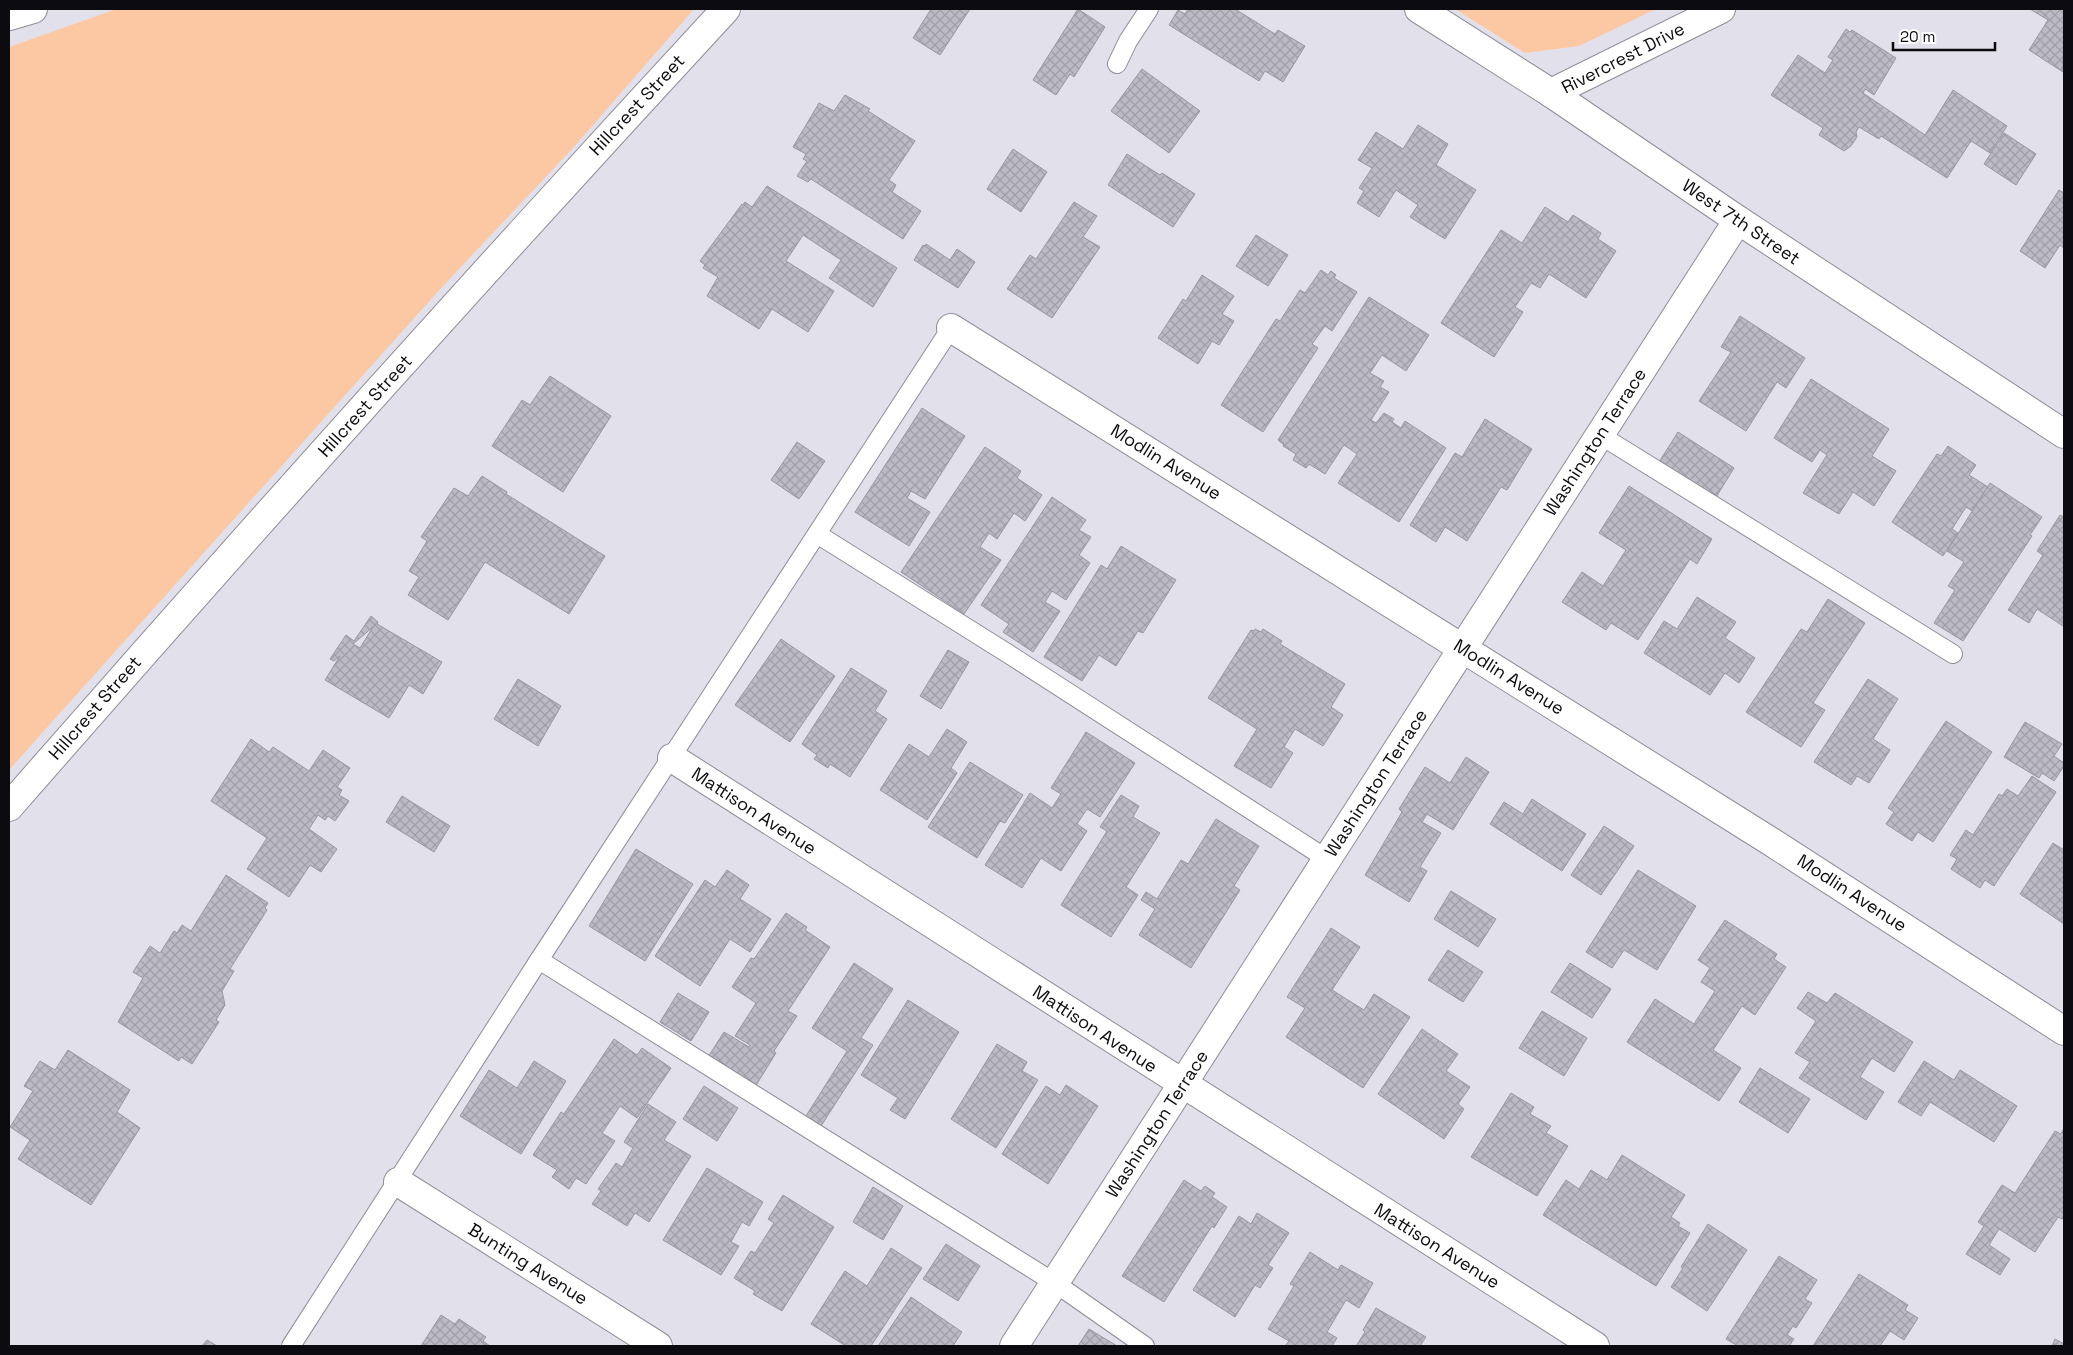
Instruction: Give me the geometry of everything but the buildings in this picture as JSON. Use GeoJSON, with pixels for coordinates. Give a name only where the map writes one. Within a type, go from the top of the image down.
{"type":"FeatureCollection","features":[{"type":"Feature","properties":{"kind":"street"},"geometry":{"type":"LineString","coordinates":[[9,16],[33,9]]}},
{"type":"Feature","properties":{"kind":"street","name":"Hillcrest Street"},"geometry":{"type":"LineString","coordinates":[[9,807],[145,651],[592,153],[726,9]]}},
{"type":"Feature","properties":{"kind":"street","name":"West 7th Street"},"geometry":{"type":"LineString","coordinates":[[1419,9],[1551,93],[1738,220],[2064,434]]}},
{"type":"Feature","properties":{"kind":"street","name":"Rivercrest Drive"},"geometry":{"type":"LineString","coordinates":[[1551,93],[1721,9]]}},
{"type":"Feature","properties":{"kind":"street","name":"Washington Terrace"},"geometry":{"type":"LineString","coordinates":[[1014,1346],[1738,220]]}},
{"type":"Feature","properties":{"kind":"street","name":"Modlin Avenue"},"geometry":{"type":"LineString","coordinates":[[951,328],[1770,840],[2064,1031]]}},
{"type":"Feature","properties":{"kind":"street","name":"Mattison Avenue"},"geometry":{"type":"LineString","coordinates":[[672,758],[1182,1085],[1595,1346]]}},
{"type":"Feature","properties":{"kind":"street","name":"Bunting Avenue"},"geometry":{"type":"LineString","coordinates":[[398,1182],[658,1346]]}},
{"type":"Feature","properties":{"kind":"lane"},"geometry":{"type":"LineString","coordinates":[[1116,64],[1128,41],[1149,9]]}},
{"type":"Feature","properties":{"kind":"lane"},"geometry":{"type":"LineString","coordinates":[[291,1346],[539,960],[951,328]]}},
{"type":"Feature","properties":{"kind":"lane"},"geometry":{"type":"LineString","coordinates":[[1600,435],[1954,654]]}},
{"type":"Feature","properties":{"kind":"lane"},"geometry":{"type":"LineString","coordinates":[[817,534],[1007,653],[1327,859]]}},
{"type":"Feature","properties":{"kind":"lane"},"geometry":{"type":"LineString","coordinates":[[539,960],[1055,1283],[1145,1346]]}},
{"type":"Feature","properties":{"kind":"shaded area"},"geometry":{"type":"Polygon","coordinates":[[[117,9],[694,9],[573,148],[443,286],[9,770],[9,47],[117,9]]]}},
{"type":"Feature","properties":{"kind":"shaded area"},"geometry":{"type":"Polygon","coordinates":[[[1455,9],[1656,9],[1579,46],[1525,53],[1455,9]]]}}]}
